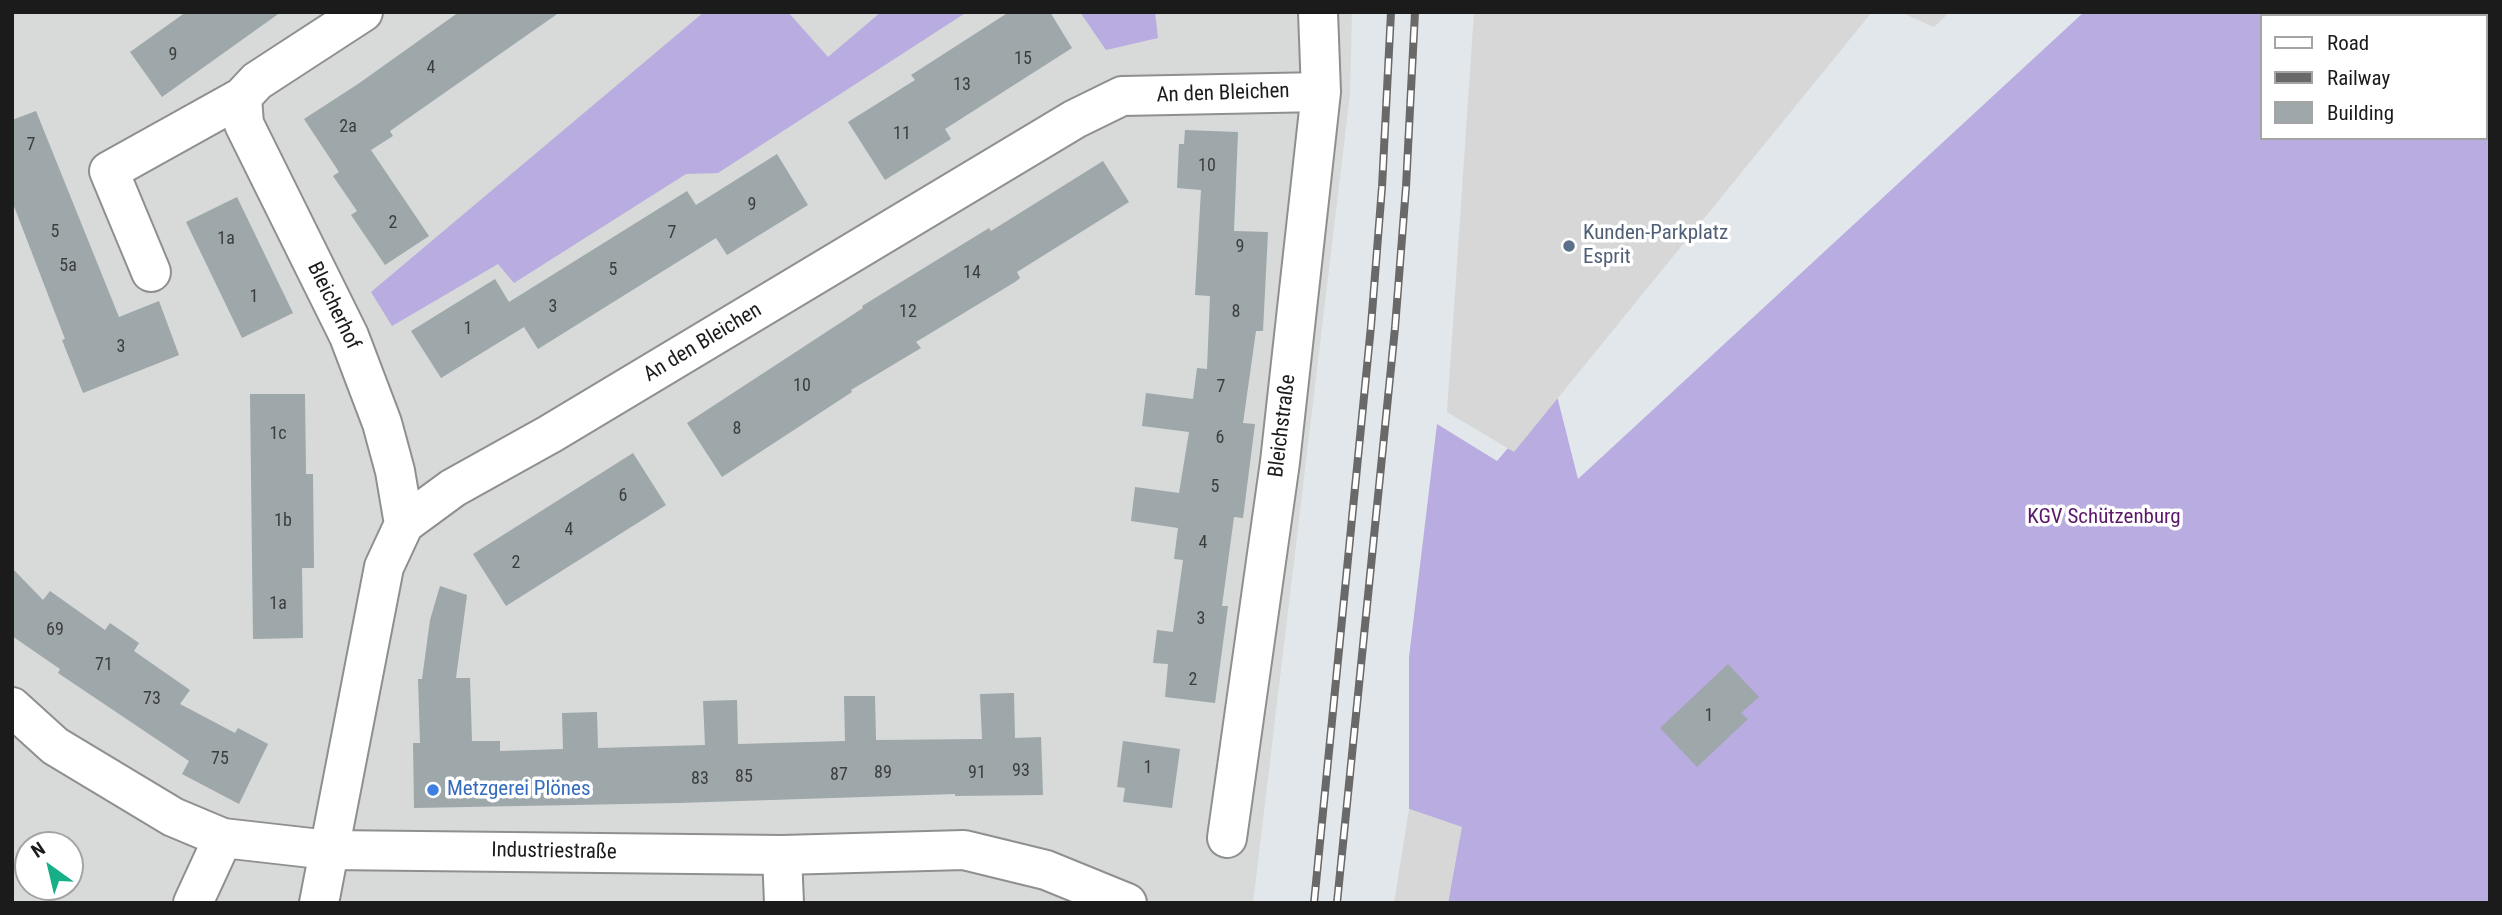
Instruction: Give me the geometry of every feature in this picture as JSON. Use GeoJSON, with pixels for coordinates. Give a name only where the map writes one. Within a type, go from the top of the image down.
{"type":"FeatureCollection","features":[{"type":"Feature","properties":{"kind":"street"},"geometry":{"type":"LineString","coordinates":[[151,272],[108,170],[242,97],[257,81],[363,12]]}},
{"type":"Feature","properties":{"kind":"street","name":"Bleichstraße"},"geometry":{"type":"LineString","coordinates":[[1227,838],[1280,462],[1321,92],[1318,12]]}},
{"type":"Feature","properties":{"kind":"street","name":"An den Bleichen"},"geometry":{"type":"LineString","coordinates":[[319,903],[384,567],[404,524],[453,488],[562,427],[1075,119],[1122,96],[1321,92]]}},
{"type":"Feature","properties":{"kind":"street","name":"Bleicherhof"},"geometry":{"type":"LineString","coordinates":[[242,97],[244,124],[253,146],[349,337],[382,423],[395,471],[404,524]]}},
{"type":"Feature","properties":{"kind":"street","name":"Industriestraße"},"geometry":{"type":"LineString","coordinates":[[12,707],[55,746],[173,817],[223,838],[329,850],[782,855],[964,850],[1046,870],[1127,903]]}},
{"type":"Feature","properties":{"kind":"street"},"geometry":{"type":"LineString","coordinates":[[193,903],[223,838]]}},
{"type":"Feature","properties":{"kind":"street"},"geometry":{"type":"LineString","coordinates":[[782,855],[784,903]]}},
{"type":"Feature","properties":{"kind":"shaded area"},"geometry":{"type":"Polygon","coordinates":[[[12,12],[1352,12],[1350,94],[1253,903],[12,903],[12,12]]]}},
{"type":"Feature","properties":{"kind":"shaded area","name":"Kunden-Parkplatz Esprit"},"geometry":{"type":"Polygon","coordinates":[[[1474,12],[1872,12],[1514,452],[1447,412],[1474,12]]]}},
{"type":"Feature","properties":{"kind":"shaded area"},"geometry":{"type":"Polygon","coordinates":[[[1900,12],[1950,12],[1934,27],[1900,12]]]}},
{"type":"Feature","properties":{"kind":"shaded area"},"geometry":{"type":"Polygon","coordinates":[[[1409,809],[1462,827],[1448,903],[1394,903],[1409,809]]]}},
{"type":"Feature","properties":{"kind":"green space"},"geometry":{"type":"Polygon","coordinates":[[[704,12],[788,12],[828,57],[881,12],[967,12],[718,173],[686,174],[514,283],[498,264],[392,326],[371,292],[704,12]]]}},
{"type":"Feature","properties":{"kind":"green space"},"geometry":{"type":"Polygon","coordinates":[[[1080,12],[1155,12],[1158,38],[1106,50],[1080,12]]]}},
{"type":"Feature","properties":{"kind":"green space","name":"KGV Schützenburg"},"geometry":{"type":"Polygon","coordinates":[[[2084,12],[2490,12],[2490,903],[1448,903],[1461,827],[1409,809],[1409,657],[1437,424],[1497,461],[1556,392],[1578,479],[2084,12]]]}},
{"type":"Feature","properties":{"kind":"building"},"geometry":{"type":"Polygon","coordinates":[[[186,12],[281,12],[162,97],[130,52],[186,12]]]}},
{"type":"Feature","properties":{"kind":"building"},"geometry":{"type":"Polygon","coordinates":[[[459,12],[560,12],[390,131],[393,136],[371,150],[429,236],[385,265],[351,215],[357,211],[333,176],[339,172],[304,119],[459,12]]]}},
{"type":"Feature","properties":{"kind":"building"},"geometry":{"type":"Polygon","coordinates":[[[1009,12],[1050,12],[1072,48],[945,129],[951,139],[885,180],[848,122],[915,80],[911,75],[1009,12]]]}},
{"type":"Feature","properties":{"kind":"building"},"geometry":{"type":"Polygon","coordinates":[[[36,111],[119,317],[159,301],[179,355],[83,393],[12,201],[12,120],[36,111]]]}},
{"type":"Feature","properties":{"kind":"building"},"geometry":{"type":"Polygon","coordinates":[[[1185,130],[1238,132],[1234,231],[1268,232],[1263,331],[1256,331],[1243,423],[1255,424],[1243,518],[1234,517],[1222,606],[1228,606],[1215,703],[1165,697],[1168,664],[1153,663],[1157,630],[1173,632],[1183,560],[1174,559],[1178,528],[1131,521],[1135,487],[1179,493],[1189,432],[1142,426],[1146,393],[1193,399],[1197,368],[1207,369],[1210,296],[1195,295],[1201,190],[1177,188],[1179,144],[1184,144],[1185,130]]]}},
{"type":"Feature","properties":{"kind":"building"},"geometry":{"type":"Polygon","coordinates":[[[777,154],[808,205],[727,255],[716,238],[538,349],[524,327],[441,378],[411,331],[495,279],[509,302],[687,191],[696,205],[777,154]]]}},
{"type":"Feature","properties":{"kind":"building"},"geometry":{"type":"Polygon","coordinates":[[[1103,161],[1129,202],[1017,272],[1020,278],[1015,282],[916,342],[921,348],[851,390],[852,392],[722,477],[687,423],[863,308],[862,306],[989,228],[991,231],[1103,161]]]}},
{"type":"Feature","properties":{"kind":"building"},"geometry":{"type":"Polygon","coordinates":[[[237,197],[293,313],[242,338],[186,222],[237,197]]]}},
{"type":"Feature","properties":{"kind":"building"},"geometry":{"type":"Polygon","coordinates":[[[250,394],[305,394],[306,474],[313,474],[314,568],[302,568],[303,638],[253,639],[250,394]]]}},
{"type":"Feature","properties":{"kind":"building"},"geometry":{"type":"Polygon","coordinates":[[[633,453],[666,505],[506,606],[473,554],[633,453]]]}},
{"type":"Feature","properties":{"kind":"building"},"geometry":{"type":"Polygon","coordinates":[[[12,568],[43,600],[50,591],[105,630],[110,623],[139,643],[134,651],[190,690],[180,704],[235,733],[238,728],[268,744],[239,804],[182,774],[189,761],[58,673],[60,669],[12,636],[12,568]]]}},
{"type":"Feature","properties":{"kind":"building"},"geometry":{"type":"Polygon","coordinates":[[[440,586],[467,595],[456,678],[470,678],[472,741],[500,741],[500,751],[563,749],[562,713],[597,712],[598,748],[705,745],[703,701],[737,700],[738,744],[845,741],[844,696],[875,696],[876,740],[982,739],[980,694],[1014,693],[1015,738],[1041,737],[1043,795],[955,794],[414,808],[413,743],[420,743],[418,679],[422,679],[430,620],[440,586]]]}},
{"type":"Feature","properties":{"kind":"building"},"geometry":{"type":"Polygon","coordinates":[[[1728,664],[1759,697],[1741,713],[1748,719],[1697,767],[1660,728],[1728,664]]]}},
{"type":"Feature","properties":{"kind":"building"},"geometry":{"type":"Polygon","coordinates":[[[1123,741],[1180,749],[1172,808],[1123,802],[1125,788],[1117,787],[1123,741]]]}},
{"type":"Feature","properties":{"kind":"railway"},"geometry":{"type":"LineString","coordinates":[[1314,903],[1371,326],[1382,187],[1391,12]]}},
{"type":"Feature","properties":{"kind":"railway"},"geometry":{"type":"LineString","coordinates":[[1337,903],[1395,328],[1415,12]]}},
{"type":"Feature","properties":{"kind":"place","name":"Kunden-Parkplatz Esprit"},"geometry":{"type":"Point","coordinates":[1569,246]}},
{"type":"Feature","properties":{"kind":"place","name":"Metzgerei Plönes"},"geometry":{"type":"Point","coordinates":[433,790]}}]}
